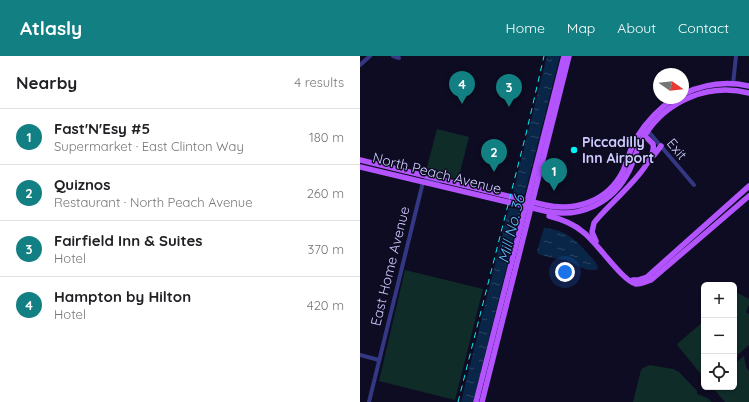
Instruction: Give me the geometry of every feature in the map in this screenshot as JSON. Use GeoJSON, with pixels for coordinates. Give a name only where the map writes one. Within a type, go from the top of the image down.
{"type":"FeatureCollection","features":[{"type":"Feature","properties":{"kind":"main road"},"geometry":{"type":"LineString","coordinates":[[476,402],[564,56]]}},
{"type":"Feature","properties":{"kind":"main road"},"geometry":{"type":"LineString","coordinates":[[482,402],[527,203],[553,121],[570,56]]}},
{"type":"Feature","properties":{"kind":"main road"},"geometry":{"type":"LineString","coordinates":[[553,121],[552,115],[558,91],[559,76]]}},
{"type":"Feature","properties":{"kind":"main road"},"geometry":{"type":"LineString","coordinates":[[689,92],[713,85],[733,84],[749,86]]}},
{"type":"Feature","properties":{"kind":"main road"},"geometry":{"type":"LineString","coordinates":[[645,131],[670,108],[704,90],[729,87],[733,84]]}},
{"type":"Feature","properties":{"kind":"main road"},"geometry":{"type":"LineString","coordinates":[[696,95],[721,90],[734,90],[749,93]]}},
{"type":"Feature","properties":{"kind":"main road"},"geometry":{"type":"LineString","coordinates":[[527,203],[552,213],[564,214],[583,211],[600,203],[615,192],[623,182],[630,169],[645,131],[655,113],[667,104]]}},
{"type":"Feature","properties":{"kind":"main road"},"geometry":{"type":"LineString","coordinates":[[645,131],[654,148],[647,164]]}},
{"type":"Feature","properties":{"kind":"main road"},"geometry":{"type":"LineString","coordinates":[[600,249],[592,234],[594,223],[628,186],[661,146]]}},
{"type":"Feature","properties":{"kind":"main road","name":"North Peach Avenue"},"geometry":{"type":"LineString","coordinates":[[360,160],[514,197],[527,203]]}},
{"type":"Feature","properties":{"kind":"main road"},"geometry":{"type":"LineString","coordinates":[[360,166],[364,164],[384,168],[394,168]]}},
{"type":"Feature","properties":{"kind":"main road","name":"North Peach Avenue"},"geometry":{"type":"LineString","coordinates":[[360,166],[515,205],[527,203]]}},
{"type":"Feature","properties":{"kind":"main road"},"geometry":{"type":"LineString","coordinates":[[624,276],[634,280],[646,277],[749,186]]}},
{"type":"Feature","properties":{"kind":"main road"},"geometry":{"type":"LineString","coordinates":[[527,203],[536,213],[560,219],[576,227],[587,235],[624,276],[636,284],[651,280],[749,196]]}},
{"type":"Feature","properties":{"kind":"main road"},"geometry":{"type":"LineString","coordinates":[[710,220],[715,225]]}},
{"type":"Feature","properties":{"kind":"street"},"geometry":{"type":"LineString","coordinates":[[360,65],[370,56]]}},
{"type":"Feature","properties":{"kind":"street"},"geometry":{"type":"LineString","coordinates":[[393,56],[399,58]]}},
{"type":"Feature","properties":{"kind":"street"},"geometry":{"type":"LineString","coordinates":[[733,84],[736,56]]}},
{"type":"Feature","properties":{"kind":"street","name":"Exit"},"geometry":{"type":"LineString","coordinates":[[645,131],[661,146],[694,185]]}},
{"type":"Feature","properties":{"kind":"street"},"geometry":{"type":"LineString","coordinates":[[423,182],[426,180],[438,182],[442,180]]}},
{"type":"Feature","properties":{"kind":"street","name":"East Home Avenue"},"geometry":{"type":"LineString","coordinates":[[369,402],[423,182]]}},
{"type":"Feature","properties":{"kind":"street"},"geometry":{"type":"LineString","coordinates":[[360,355],[379,360]]}},
{"type":"Feature","properties":{"kind":"green space"},"geometry":{"type":"Polygon","coordinates":[[[437,129],[469,137],[457,179],[426,171],[437,129]]]}},
{"type":"Feature","properties":{"kind":"green space"},"geometry":{"type":"Polygon","coordinates":[[[405,270],[483,289],[455,400],[379,381],[405,270]]]}},
{"type":"Feature","properties":{"kind":"green space"},"geometry":{"type":"Polygon","coordinates":[[[737,293],[749,299],[749,305],[746,312],[749,314],[749,345],[737,355],[737,293]]]}},
{"type":"Feature","properties":{"kind":"green space"},"geometry":{"type":"Polygon","coordinates":[[[701,324],[701,374],[678,346],[677,344],[701,324]]]}},
{"type":"Feature","properties":{"kind":"green space"},"geometry":{"type":"Polygon","coordinates":[[[744,356],[746,367],[749,371],[749,402],[725,402],[715,390],[737,390],[737,362],[744,356]]]}},
{"type":"Feature","properties":{"kind":"green space"},"geometry":{"type":"Polygon","coordinates":[[[650,365],[673,369],[679,372],[697,391],[697,394],[712,402],[633,402],[641,370],[650,365]]]}},
{"type":"Feature","properties":{"kind":"water"},"geometry":{"type":"Polygon","coordinates":[[[547,56],[560,56],[525,193],[522,196],[513,193],[547,56]]]}},
{"type":"Feature","properties":{"kind":"water","name":"Mill No. 36"},"geometry":{"type":"Polygon","coordinates":[[[509,208],[519,209],[520,213],[473,402],[461,402],[509,208]]]}},
{"type":"Feature","properties":{"kind":"water"},"geometry":{"type":"Polygon","coordinates":[[[544,228],[565,233],[575,240],[597,264],[598,268],[595,270],[588,270],[569,261],[538,254],[537,251],[544,228]]]}},
{"type":"Feature","properties":{"kind":"railway"},"geometry":{"type":"LineString","coordinates":[[458,402],[526,134],[544,56]]}},
{"type":"Feature","properties":{"kind":"place","name":"Hampton by Hilton"},"geometry":{"type":"Point","coordinates":[462,104]}},
{"type":"Feature","properties":{"kind":"place","name":"Fairfield Inn & Suites"},"geometry":{"type":"Point","coordinates":[509,107]}},
{"type":"Feature","properties":{"kind":"place","name":"Piccadilly Inn Airport"},"geometry":{"type":"Point","coordinates":[574,150]}},
{"type":"Feature","properties":{"kind":"place","name":"Quiznos"},"geometry":{"type":"Point","coordinates":[494,172]}},
{"type":"Feature","properties":{"kind":"place","name":"Fast'N'Esy #5"},"geometry":{"type":"Point","coordinates":[554,191]}}]}
